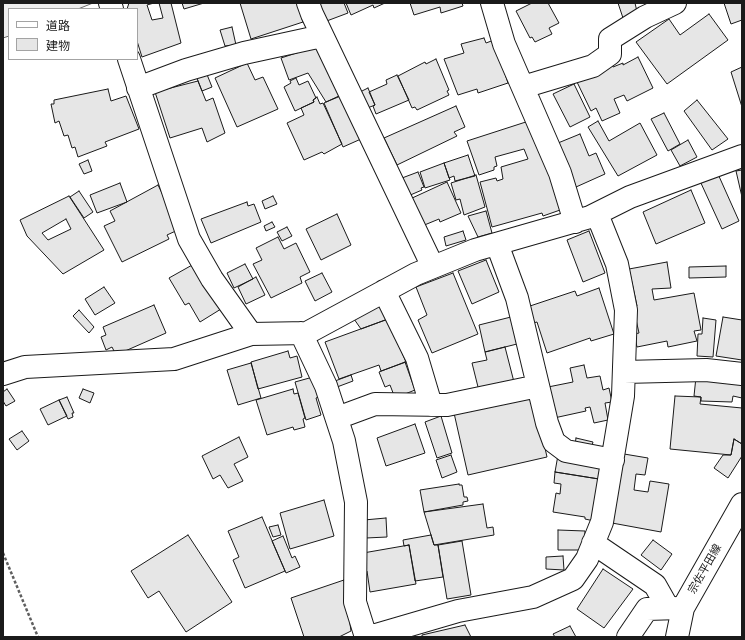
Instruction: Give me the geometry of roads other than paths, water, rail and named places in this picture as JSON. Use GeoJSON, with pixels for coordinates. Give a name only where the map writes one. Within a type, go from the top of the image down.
{"type":"FeatureCollection","features":[{"type":"Feature","properties":{"kind":"street"},"geometry":{"type":"LineString","coordinates":[[308,3],[322,36],[433,267]]}},
{"type":"Feature","properties":{"kind":"street"},"geometry":{"type":"LineString","coordinates":[[492,3],[504,44],[560,173],[575,222]]}},
{"type":"Feature","properties":{"kind":"street"},"geometry":{"type":"LineString","coordinates":[[523,87],[593,66],[610,54],[610,39],[644,17],[675,3]]}},
{"type":"Feature","properties":{"kind":"street"},"geometry":{"type":"LineString","coordinates":[[138,88],[186,70],[244,53],[322,36]]}},
{"type":"Feature","properties":{"kind":"street"},"geometry":{"type":"LineString","coordinates":[[128,60],[189,239],[212,279],[251,334]]}},
{"type":"Feature","properties":{"kind":"street"},"geometry":{"type":"LineString","coordinates":[[3,374],[25,367],[174,359],[251,334],[307,333],[416,274],[433,267],[475,250],[575,222],[597,214],[630,197],[742,156]]}},
{"type":"Feature","properties":{"kind":"street"},"geometry":{"type":"LineString","coordinates":[[369,637],[458,611],[532,597],[573,579],[587,559],[602,522],[623,396],[626,310],[617,264],[597,214]]}},
{"type":"Feature","properties":{"kind":"street"},"geometry":{"type":"LineString","coordinates":[[497,244],[517,298],[538,386],[554,442],[566,451],[612,460]]}},
{"type":"Feature","properties":{"kind":"street"},"geometry":{"type":"LineString","coordinates":[[384,291],[417,358],[431,405]]}},
{"type":"Feature","properties":{"kind":"street"},"geometry":{"type":"LineString","coordinates":[[301,333],[326,386],[344,441],[356,502],[355,602],[366,637]]}},
{"type":"Feature","properties":{"kind":"street"},"geometry":{"type":"LineString","coordinates":[[624,372],[706,370],[742,374]]}},
{"type":"Feature","properties":{"kind":"street"},"geometry":{"type":"LineString","coordinates":[[336,418],[375,404],[447,405],[538,386]]}},
{"type":"Feature","properties":{"kind":"street","name":"宗佐平田線"},"geometry":{"type":"LineString","coordinates":[[677,637],[675,608],[742,504]]}},
{"type":"Feature","properties":{"kind":"street"},"geometry":{"type":"LineString","coordinates":[[593,543],[655,585],[675,608]]}},
{"type":"Feature","properties":{"kind":"street"},"geometry":{"type":"LineString","coordinates":[[628,637],[647,609],[675,608]]}}]}
